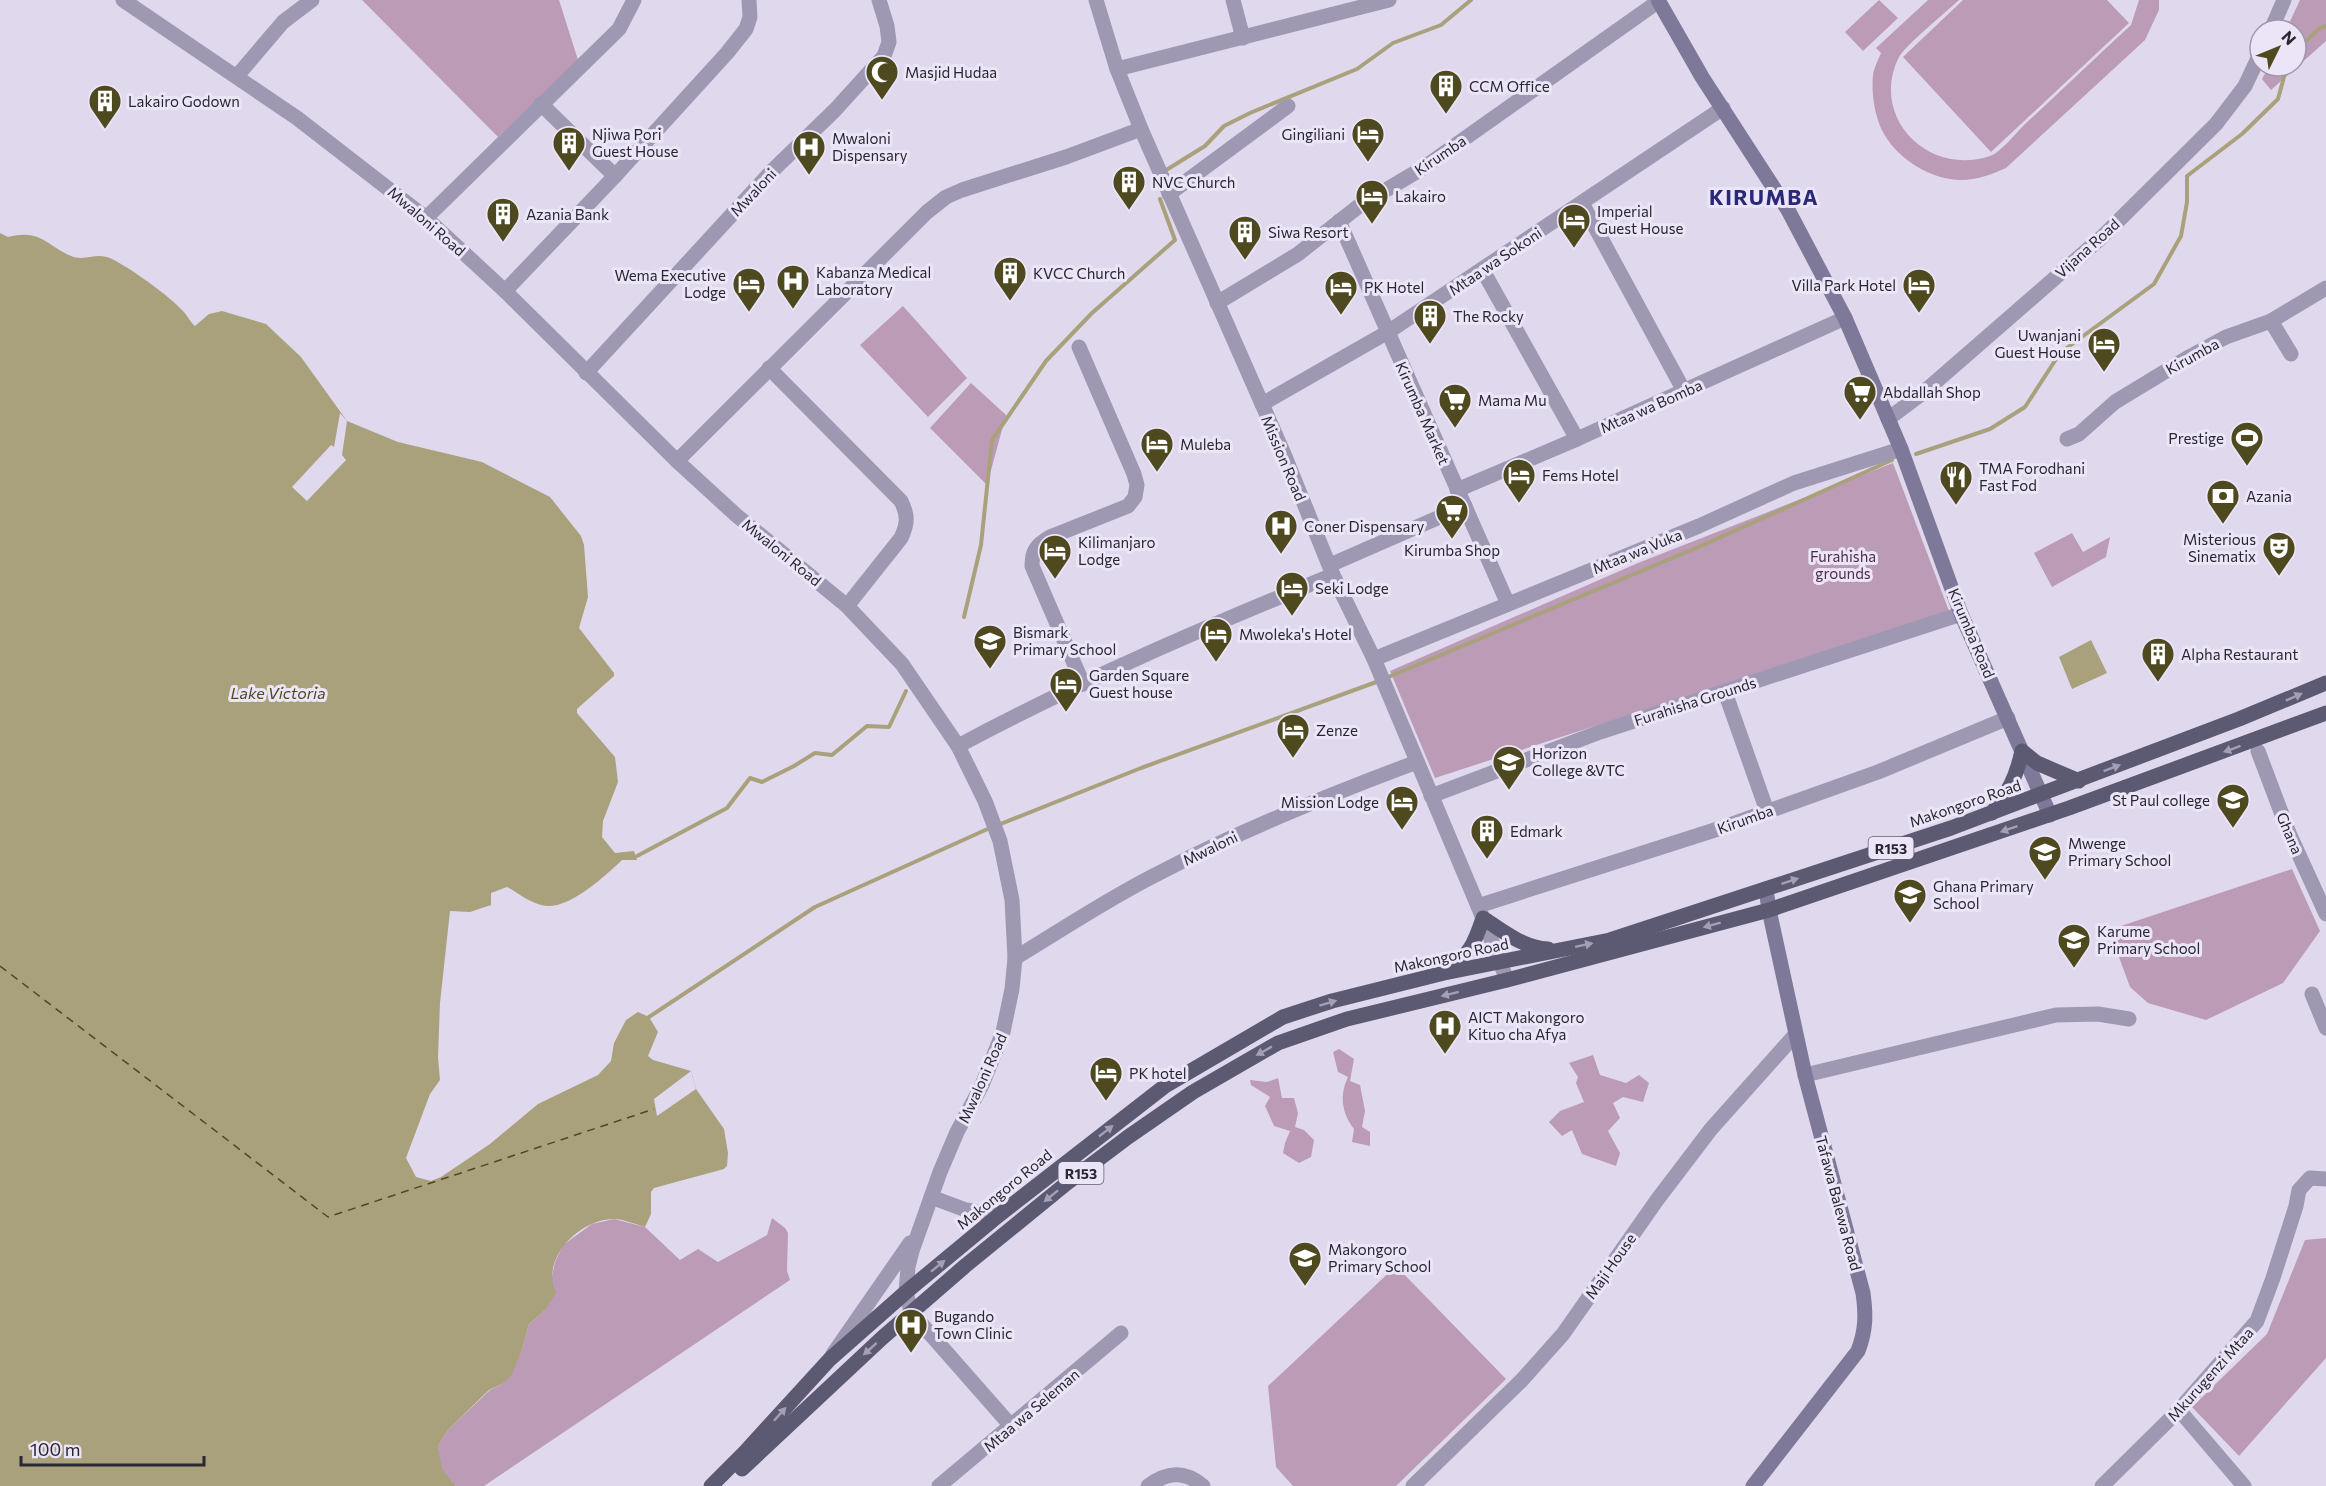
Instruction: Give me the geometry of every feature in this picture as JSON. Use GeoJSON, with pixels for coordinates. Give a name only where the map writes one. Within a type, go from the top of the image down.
{"type":"FeatureCollection","features":[{"type":"Feature","properties":{"kind":"main road","name":"Kirumba Road"},"geometry":{"type":"LineString","coordinates":[[1659,1],[1702,77],[1788,210],[1845,318],[1900,449],[1961,614],[2050,815]]}},
{"type":"Feature","properties":{"kind":"main road","name":"Makongoro Road"},"geometry":{"type":"LineString","coordinates":[[711,1486],[830,1359],[999,1215],[1165,1086],[1283,1017],[1332,1001],[1444,973],[1610,940],[2042,795],[2291,699],[2326,682]]}},
{"type":"Feature","properties":{"kind":"main road","name":"R153"},"geometry":{"type":"LineString","coordinates":[[725,1486],[911,1312],[1041,1204],[1128,1137],[1193,1092],[1268,1049],[1347,1019],[1507,980],[1768,910],[2050,815],[2234,749],[2326,713]]}},
{"type":"Feature","properties":{"kind":"main road"},"geometry":{"type":"LineString","coordinates":[[1992,813],[2008,792],[2017,775],[2022,752],[2037,763],[2079,781]]}},
{"type":"Feature","properties":{"kind":"main road","name":"Tafawa Balewa Road"},"geometry":{"type":"LineString","coordinates":[[1753,1486],[1858,1351],[1865,1334],[1866,1316],[1863,1293],[1805,1075],[1768,910],[1766,889]]}},
{"type":"Feature","properties":{"kind":"main road"},"geometry":{"type":"LineString","coordinates":[[1480,912],[1511,937],[1532,948],[1558,951]]}},
{"type":"Feature","properties":{"kind":"main road"},"geometry":{"type":"LineString","coordinates":[[1444,973],[1460,961],[1475,944],[1480,912]]}},
{"type":"Feature","properties":{"kind":"street"},"geometry":{"type":"LineString","coordinates":[[237,76],[283,22],[312,0]]}},
{"type":"Feature","properties":{"kind":"street"},"geometry":{"type":"LineString","coordinates":[[426,218],[619,28],[634,0]]}},
{"type":"Feature","properties":{"kind":"street"},"geometry":{"type":"LineString","coordinates":[[505,291],[615,176],[746,29],[750,17],[749,0]]}},
{"type":"Feature","properties":{"kind":"street","name":"Mwaloni"},"geometry":{"type":"LineString","coordinates":[[586,373],[756,188],[835,110],[884,56],[889,42],[879,0]]}},
{"type":"Feature","properties":{"kind":"street","name":"Mission Road"},"geometry":{"type":"LineString","coordinates":[[1096,0],[1117,69],[1141,129],[1262,404],[1331,570],[1377,665],[1507,980]]}},
{"type":"Feature","properties":{"kind":"street"},"geometry":{"type":"LineString","coordinates":[[1233,0],[1243,38]]}},
{"type":"Feature","properties":{"kind":"street"},"geometry":{"type":"LineString","coordinates":[[1117,69],[1389,0]]}},
{"type":"Feature","properties":{"kind":"street"},"geometry":{"type":"LineString","coordinates":[[2276,18],[2284,0]]}},
{"type":"Feature","properties":{"kind":"street","name":"Kirumba"},"geometry":{"type":"LineString","coordinates":[[1217,303],[1298,254],[1359,206],[1423,168],[1659,1]]}},
{"type":"Feature","properties":{"kind":"street","name":"Mwaloni Road"},"geometry":{"type":"LineString","coordinates":[[132,2],[305,124],[426,218],[505,291],[677,461],[736,515],[848,606],[902,664],[958,746],[991,815],[1000,841],[1012,900],[1016,958],[1003,1032],[982,1085],[944,1162],[918,1233],[908,1267],[906,1292],[911,1312]]}},
{"type":"Feature","properties":{"kind":"street","name":"Vijana Road"},"geometry":{"type":"LineString","coordinates":[[1888,419],[1924,392],[2102,237],[2216,124],[2249,78]]}},
{"type":"Feature","properties":{"kind":"street"},"geometry":{"type":"LineString","coordinates":[[541,104],[615,176]]}},
{"type":"Feature","properties":{"kind":"street"},"geometry":{"type":"LineString","coordinates":[[1169,194],[1288,106]]}},
{"type":"Feature","properties":{"kind":"street","name":"Mtaa wa Sokoni"},"geometry":{"type":"LineString","coordinates":[[1262,404],[1388,332],[1723,108]]}},
{"type":"Feature","properties":{"kind":"street"},"geometry":{"type":"LineString","coordinates":[[677,461],[927,212],[946,197],[962,189],[1066,157],[1141,129]]}},
{"type":"Feature","properties":{"kind":"street"},"geometry":{"type":"LineString","coordinates":[[1582,203],[1684,391]]}},
{"type":"Feature","properties":{"kind":"street","name":"Kirumba Market"},"geometry":{"type":"LineString","coordinates":[[1339,222],[1508,604]]}},
{"type":"Feature","properties":{"kind":"street"},"geometry":{"type":"LineString","coordinates":[[1482,269],[1577,439]]}},
{"type":"Feature","properties":{"kind":"street","name":"Kirumba"},"geometry":{"type":"LineString","coordinates":[[2067,439],[2079,434],[2115,402],[2189,357],[2226,337],[2271,321],[2326,288]]}},
{"type":"Feature","properties":{"kind":"street","name":"Mtaa wa Bomba"},"geometry":{"type":"LineString","coordinates":[[1457,490],[1577,439],[1845,318]]}},
{"type":"Feature","properties":{"kind":"street"},"geometry":{"type":"LineString","coordinates":[[2271,321],[2291,354]]}},
{"type":"Feature","properties":{"kind":"street"},"geometry":{"type":"LineString","coordinates":[[1079,347],[1115,426],[1137,485],[1136,497],[1128,506],[1050,537],[1039,544],[1032,553],[1032,566],[1083,684]]}},
{"type":"Feature","properties":{"kind":"street"},"geometry":{"type":"LineString","coordinates":[[769,368],[901,501],[907,512],[907,525],[901,538],[848,606]]}},
{"type":"Feature","properties":{"kind":"street","name":"Mtaa wa Vuka"},"geometry":{"type":"LineString","coordinates":[[1377,665],[1508,604],[1699,526],[1794,483],[1900,449]]}},
{"type":"Feature","properties":{"kind":"street"},"geometry":{"type":"LineString","coordinates":[[958,746],[1024,711],[1465,506]]}},
{"type":"Feature","properties":{"kind":"street","name":"Furahisha Grounds"},"geometry":{"type":"LineString","coordinates":[[1431,796],[1600,732],[1961,614]]}},
{"type":"Feature","properties":{"kind":"street"},"geometry":{"type":"LineString","coordinates":[[1725,692],[1767,811]]}},
{"type":"Feature","properties":{"kind":"street","name":"Kirumba"},"geometry":{"type":"LineString","coordinates":[[1480,912],[1878,772],[2008,718]]}},
{"type":"Feature","properties":{"kind":"street","name":"Ghana"},"geometry":{"type":"LineString","coordinates":[[2258,751],[2289,833],[2326,914]]}},
{"type":"Feature","properties":{"kind":"street","name":"Mwaloni"},"geometry":{"type":"LineString","coordinates":[[1016,958],[1089,912],[1163,870],[1248,829],[1417,762]]}},
{"type":"Feature","properties":{"kind":"street"},"geometry":{"type":"LineString","coordinates":[[2312,994],[2326,1028]]}},
{"type":"Feature","properties":{"kind":"street"},"geometry":{"type":"LineString","coordinates":[[1805,1075],[2056,1015],[2098,1014],[2129,1019]]}},
{"type":"Feature","properties":{"kind":"street","name":"Maji House"},"geometry":{"type":"LineString","coordinates":[[1413,1486],[1521,1381],[1563,1334],[1657,1200],[1711,1129],[1796,1035]]}},
{"type":"Feature","properties":{"kind":"street","name":"Mkurugenzi Mtaa"},"geometry":{"type":"LineString","coordinates":[[2102,1486],[2179,1410],[2257,1321],[2273,1278],[2299,1190],[2310,1179],[2326,1179]]}},
{"type":"Feature","properties":{"kind":"street"},"geometry":{"type":"LineString","coordinates":[[931,1197],[966,1210],[999,1215]]}},
{"type":"Feature","properties":{"kind":"street"},"geometry":{"type":"LineString","coordinates":[[830,1359],[918,1233]]}},
{"type":"Feature","properties":{"kind":"street"},"geometry":{"type":"LineString","coordinates":[[911,1312],[1012,1427]]}},
{"type":"Feature","properties":{"kind":"street","name":"Mtaa wa Seleman"},"geometry":{"type":"LineString","coordinates":[[939,1486],[1012,1427],[1121,1333]]}},
{"type":"Feature","properties":{"kind":"street"},"geometry":{"type":"LineString","coordinates":[[2179,1410],[2244,1486]]}},
{"type":"Feature","properties":{"kind":"street"},"geometry":{"type":"LineString","coordinates":[[1148,1486],[1161,1476],[1171,1473],[1195,1479],[1203,1486]]}},
{"type":"Feature","properties":{"kind":"green space"},"geometry":{"type":"Polygon","coordinates":[[[362,0],[559,0],[578,60],[498,137],[362,0]]]}},
{"type":"Feature","properties":{"kind":"green space"},"geometry":{"type":"Polygon","coordinates":[[[1879,0],[1898,18],[1863,51],[1845,32],[1879,0]]]}},
{"type":"Feature","properties":{"kind":"green space"},"geometry":{"type":"Polygon","coordinates":[[[1928,0],[1959,0],[1917,37],[1899,57],[1892,79],[1892,101],[1898,120],[1910,137],[1926,150],[1945,158],[1967,160],[1990,156],[2003,147],[2131,25],[2139,0],[2159,0],[2159,10],[2145,40],[2006,168],[1979,178],[1961,180],[1928,172],[1907,160],[1884,134],[1874,106],[1873,75],[1881,53],[1876,48],[1928,0]]]}},
{"type":"Feature","properties":{"kind":"green space"},"geometry":{"type":"Polygon","coordinates":[[[1963,0],[2107,0],[2129,23],[1991,152],[1903,57],[1963,0]]]}},
{"type":"Feature","properties":{"kind":"green space"},"geometry":{"type":"Polygon","coordinates":[[[2300,0],[2326,0],[2326,41],[2308,57],[2308,18],[2292,18],[2300,0]]]}},
{"type":"Feature","properties":{"kind":"green space"},"geometry":{"type":"Polygon","coordinates":[[[2263,78],[2284,78],[2271,90],[2263,78]]]}},
{"type":"Feature","properties":{"kind":"green space"},"geometry":{"type":"Polygon","coordinates":[[[903,306],[967,378],[928,417],[860,345],[903,306]]]}},
{"type":"Feature","properties":{"kind":"green space"},"geometry":{"type":"Polygon","coordinates":[[[971,383],[1006,415],[987,485],[930,428],[971,383]]]}},
{"type":"Feature","properties":{"kind":"green space","name":"Furahisha grounds"},"geometry":{"type":"Polygon","coordinates":[[[1893,463],[1949,611],[1435,778],[1390,671],[1638,563],[1893,463]]]}},
{"type":"Feature","properties":{"kind":"green space"},"geometry":{"type":"Polygon","coordinates":[[[2072,533],[2083,552],[2110,537],[2106,557],[2052,587],[2034,553],[2072,533]]]}},
{"type":"Feature","properties":{"kind":"green space"},"geometry":{"type":"Polygon","coordinates":[[[2292,869],[2320,931],[2283,983],[2206,1020],[2148,1003],[2130,987],[2109,930],[2292,869]]]}},
{"type":"Feature","properties":{"kind":"green space"},"geometry":{"type":"Polygon","coordinates":[[[1339,1049],[1354,1059],[1350,1081],[1360,1085],[1365,1111],[1362,1127],[1370,1132],[1370,1146],[1352,1142],[1354,1129],[1344,1111],[1343,1104],[1343,1091],[1348,1077],[1338,1072],[1333,1052],[1339,1049]]]}},
{"type":"Feature","properties":{"kind":"green space"},"geometry":{"type":"Polygon","coordinates":[[[1593,1055],[1600,1075],[1626,1083],[1639,1075],[1649,1083],[1643,1102],[1623,1097],[1613,1103],[1620,1118],[1608,1131],[1620,1153],[1616,1166],[1582,1154],[1572,1130],[1562,1136],[1549,1122],[1560,1111],[1584,1102],[1576,1083],[1578,1077],[1569,1063],[1593,1055]]]}},
{"type":"Feature","properties":{"kind":"green space"},"geometry":{"type":"Polygon","coordinates":[[[1278,1078],[1282,1098],[1294,1098],[1298,1113],[1295,1127],[1304,1130],[1314,1140],[1311,1157],[1299,1163],[1283,1153],[1290,1131],[1274,1126],[1265,1106],[1270,1097],[1251,1085],[1250,1080],[1267,1082],[1278,1078]]]}},
{"type":"Feature","properties":{"kind":"green space"},"geometry":{"type":"Polygon","coordinates":[[[772,1218],[788,1233],[787,1271],[790,1280],[484,1486],[456,1486],[441,1469],[438,1446],[448,1430],[490,1390],[502,1384],[522,1350],[529,1324],[545,1310],[555,1262],[563,1245],[592,1224],[614,1219],[645,1227],[680,1260],[698,1249],[718,1262],[767,1235],[772,1218]]]}},
{"type":"Feature","properties":{"kind":"green space"},"geometry":{"type":"Polygon","coordinates":[[[2326,1238],[2326,1358],[2239,1456],[2192,1407],[2267,1334],[2305,1240],[2326,1238]]]}},
{"type":"Feature","properties":{"kind":"green space"},"geometry":{"type":"Polygon","coordinates":[[[1396,1266],[1506,1379],[1396,1486],[1293,1486],[1276,1467],[1268,1386],[1396,1266]]]}},
{"type":"Feature","properties":{"kind":"water","name":"Lake Victoria"},"geometry":{"type":"Polygon","coordinates":[[[0,233],[8,237],[35,236],[76,258],[101,256],[112,259],[168,298],[195,326],[209,314],[222,311],[266,324],[301,357],[347,421],[398,442],[482,462],[550,497],[581,536],[584,545],[588,597],[579,628],[614,676],[577,709],[577,713],[615,757],[618,782],[603,821],[602,837],[615,853],[634,851],[637,860],[622,860],[584,892],[562,904],[541,905],[507,887],[491,893],[491,905],[470,912],[450,911],[440,1003],[438,1057],[440,1080],[430,1094],[406,1158],[416,1177],[431,1181],[441,1177],[490,1144],[538,1104],[598,1075],[611,1061],[614,1043],[626,1020],[638,1012],[649,1017],[658,1032],[648,1056],[653,1060],[691,1071],[696,1089],[724,1129],[728,1153],[727,1166],[724,1169],[654,1188],[651,1192],[651,1214],[645,1227],[617,1219],[600,1221],[588,1226],[566,1243],[553,1267],[552,1280],[556,1293],[545,1310],[529,1324],[522,1350],[511,1376],[502,1384],[489,1390],[448,1430],[438,1446],[442,1469],[456,1486],[0,1486],[0,233]]]}},
{"type":"Feature","properties":{"kind":"water"},"geometry":{"type":"Polygon","coordinates":[[[2091,640],[2107,673],[2072,689],[2059,657],[2091,640]]]}},
{"type":"Feature","properties":{"kind":"pier"},"geometry":{"type":"Polygon","coordinates":[[[340,413],[347,421],[342,455],[346,460],[307,501],[292,487],[331,445],[334,447],[340,413]]]}},
{"type":"Feature","properties":{"kind":"pier"},"geometry":{"type":"Polygon","coordinates":[[[691,1071],[696,1089],[657,1116],[654,1099],[691,1071]]]}},
{"type":"Feature","properties":{"kind":"waterway"},"geometry":{"type":"LineString","coordinates":[[1163,172],[1205,146],[1224,126],[1357,69],[1393,43],[1441,25],[1471,0]]}},
{"type":"Feature","properties":{"kind":"waterway"},"geometry":{"type":"LineString","coordinates":[[2308,39],[2326,26]]}},
{"type":"Feature","properties":{"kind":"waterway"},"geometry":{"type":"LineString","coordinates":[[1916,454],[1990,429],[2025,407],[2060,353],[2154,284],[2181,236],[2187,202],[2187,176],[2242,134],[2278,99],[2284,78]]}},
{"type":"Feature","properties":{"kind":"waterway"},"geometry":{"type":"LineString","coordinates":[[964,617],[981,545],[992,440],[1046,361],[1092,313],[1175,240],[1160,199]]}},
{"type":"Feature","properties":{"kind":"waterway"},"geometry":{"type":"LineString","coordinates":[[1386,678],[1701,546],[1892,460]]}},
{"type":"Feature","properties":{"kind":"waterway"},"geometry":{"type":"LineString","coordinates":[[998,825],[1141,768],[1379,681]]}},
{"type":"Feature","properties":{"kind":"waterway"},"geometry":{"type":"LineString","coordinates":[[637,856],[727,808],[750,778],[762,782],[815,753],[832,755],[867,726],[889,727],[906,691]]}},
{"type":"Feature","properties":{"kind":"waterway"},"geometry":{"type":"LineString","coordinates":[[649,1017],[815,907],[992,827]]}},
{"type":"Feature","properties":{"kind":"ferry route"},"geometry":{"type":"LineString","coordinates":[[0,966],[328,1217],[654,1109]]}},
{"type":"Feature","properties":{"kind":"place","name":"Masjid Hudaa"},"geometry":{"type":"Point","coordinates":[882,101]}},
{"type":"Feature","properties":{"kind":"place","name":"CCM Office"},"geometry":{"type":"Point","coordinates":[1446,115]}},
{"type":"Feature","properties":{"kind":"place","name":"Lakairo Godown"},"geometry":{"type":"Point","coordinates":[105,130]}},
{"type":"Feature","properties":{"kind":"place","name":"Gingiliani"},"geometry":{"type":"Point","coordinates":[1368,163]}},
{"type":"Feature","properties":{"kind":"place","name":"Njiwa Pori Guest House"},"geometry":{"type":"Point","coordinates":[569,172]}},
{"type":"Feature","properties":{"kind":"place","name":"Mwaloni Dispensary"},"geometry":{"type":"Point","coordinates":[809,176]}},
{"type":"Feature","properties":{"kind":"place","name":"NVC Church"},"geometry":{"type":"Point","coordinates":[1129,211]}},
{"type":"Feature","properties":{"kind":"place","name":"Lakairo"},"geometry":{"type":"Point","coordinates":[1372,225]}},
{"type":"Feature","properties":{"kind":"place","name":"Azania Bank"},"geometry":{"type":"Point","coordinates":[503,243]}},
{"type":"Feature","properties":{"kind":"place","name":"Imperial Guest House"},"geometry":{"type":"Point","coordinates":[1574,249]}},
{"type":"Feature","properties":{"kind":"place","name":"Siwa Resort"},"geometry":{"type":"Point","coordinates":[1245,261]}},
{"type":"Feature","properties":{"kind":"place","name":"KVCC Church"},"geometry":{"type":"Point","coordinates":[1010,302]}},
{"type":"Feature","properties":{"kind":"place","name":"Kabanza Medical Laboratory"},"geometry":{"type":"Point","coordinates":[793,310]}},
{"type":"Feature","properties":{"kind":"place","name":"Wema Executive Lodge"},"geometry":{"type":"Point","coordinates":[749,313]}},
{"type":"Feature","properties":{"kind":"place","name":"Villa Park Hotel"},"geometry":{"type":"Point","coordinates":[1919,314]}},
{"type":"Feature","properties":{"kind":"place","name":"PK Hotel"},"geometry":{"type":"Point","coordinates":[1341,316]}},
{"type":"Feature","properties":{"kind":"place","name":"The Rocky"},"geometry":{"type":"Point","coordinates":[1430,345]}},
{"type":"Feature","properties":{"kind":"place","name":"Uwanjani Guest House"},"geometry":{"type":"Point","coordinates":[2104,373]}},
{"type":"Feature","properties":{"kind":"place","name":"Abdallah Shop"},"geometry":{"type":"Point","coordinates":[1860,421]}},
{"type":"Feature","properties":{"kind":"place","name":"Mama Mu"},"geometry":{"type":"Point","coordinates":[1455,429]}},
{"type":"Feature","properties":{"kind":"place","name":"Prestige"},"geometry":{"type":"Point","coordinates":[2247,467]}},
{"type":"Feature","properties":{"kind":"place","name":"Muleba"},"geometry":{"type":"Point","coordinates":[1157,473]}},
{"type":"Feature","properties":{"kind":"place","name":"Fems Hotel"},"geometry":{"type":"Point","coordinates":[1519,504]}},
{"type":"Feature","properties":{"kind":"place","name":"TMA Forodhani Fast Fod"},"geometry":{"type":"Point","coordinates":[1956,506]}},
{"type":"Feature","properties":{"kind":"place","name":"Azania"},"geometry":{"type":"Point","coordinates":[2223,525]}},
{"type":"Feature","properties":{"kind":"place","name":"Kirumba Shop"},"geometry":{"type":"Point","coordinates":[1452,540]}},
{"type":"Feature","properties":{"kind":"place","name":"Coner Dispensary"},"geometry":{"type":"Point","coordinates":[1281,555]}},
{"type":"Feature","properties":{"kind":"place","name":"Misterious Sinematix"},"geometry":{"type":"Point","coordinates":[2279,577]}},
{"type":"Feature","properties":{"kind":"place","name":"Kilimanjaro Lodge"},"geometry":{"type":"Point","coordinates":[1055,580]}},
{"type":"Feature","properties":{"kind":"place","name":"Seki Lodge"},"geometry":{"type":"Point","coordinates":[1292,617]}},
{"type":"Feature","properties":{"kind":"place","name":"Mwoleka's Hotel"},"geometry":{"type":"Point","coordinates":[1216,663]}},
{"type":"Feature","properties":{"kind":"place","name":"Bismark Primary School"},"geometry":{"type":"Point","coordinates":[990,670]}},
{"type":"Feature","properties":{"kind":"place","name":"Alpha Restaurant"},"geometry":{"type":"Point","coordinates":[2158,683]}},
{"type":"Feature","properties":{"kind":"place","name":"Garden Square Guest house"},"geometry":{"type":"Point","coordinates":[1066,713]}},
{"type":"Feature","properties":{"kind":"place","name":"Zenze"},"geometry":{"type":"Point","coordinates":[1293,759]}},
{"type":"Feature","properties":{"kind":"place","name":"Horizon College &VTC"},"geometry":{"type":"Point","coordinates":[1509,791]}},
{"type":"Feature","properties":{"kind":"place","name":"St Paul college"},"geometry":{"type":"Point","coordinates":[2233,829]}},
{"type":"Feature","properties":{"kind":"place","name":"Mission Lodge"},"geometry":{"type":"Point","coordinates":[1402,831]}},
{"type":"Feature","properties":{"kind":"place","name":"Edmark"},"geometry":{"type":"Point","coordinates":[1487,860]}},
{"type":"Feature","properties":{"kind":"place","name":"Mwenge Primary School"},"geometry":{"type":"Point","coordinates":[2045,881]}},
{"type":"Feature","properties":{"kind":"place","name":"Ghana Primary School"},"geometry":{"type":"Point","coordinates":[1910,924]}},
{"type":"Feature","properties":{"kind":"place","name":"Karume Primary School"},"geometry":{"type":"Point","coordinates":[2074,969]}},
{"type":"Feature","properties":{"kind":"place","name":"AICT Makongoro Kituo cha Afya"},"geometry":{"type":"Point","coordinates":[1445,1055]}},
{"type":"Feature","properties":{"kind":"place","name":"PK hotel"},"geometry":{"type":"Point","coordinates":[1106,1102]}},
{"type":"Feature","properties":{"kind":"place","name":"Makongoro Primary School"},"geometry":{"type":"Point","coordinates":[1305,1287]}},
{"type":"Feature","properties":{"kind":"place","name":"Bugando Town Clinic"},"geometry":{"type":"Point","coordinates":[911,1354]}},
{"type":"Feature","properties":{"kind":"district","name":"KIRUMBA"},"geometry":{"type":"Point","coordinates":[1764,196]}}]}
